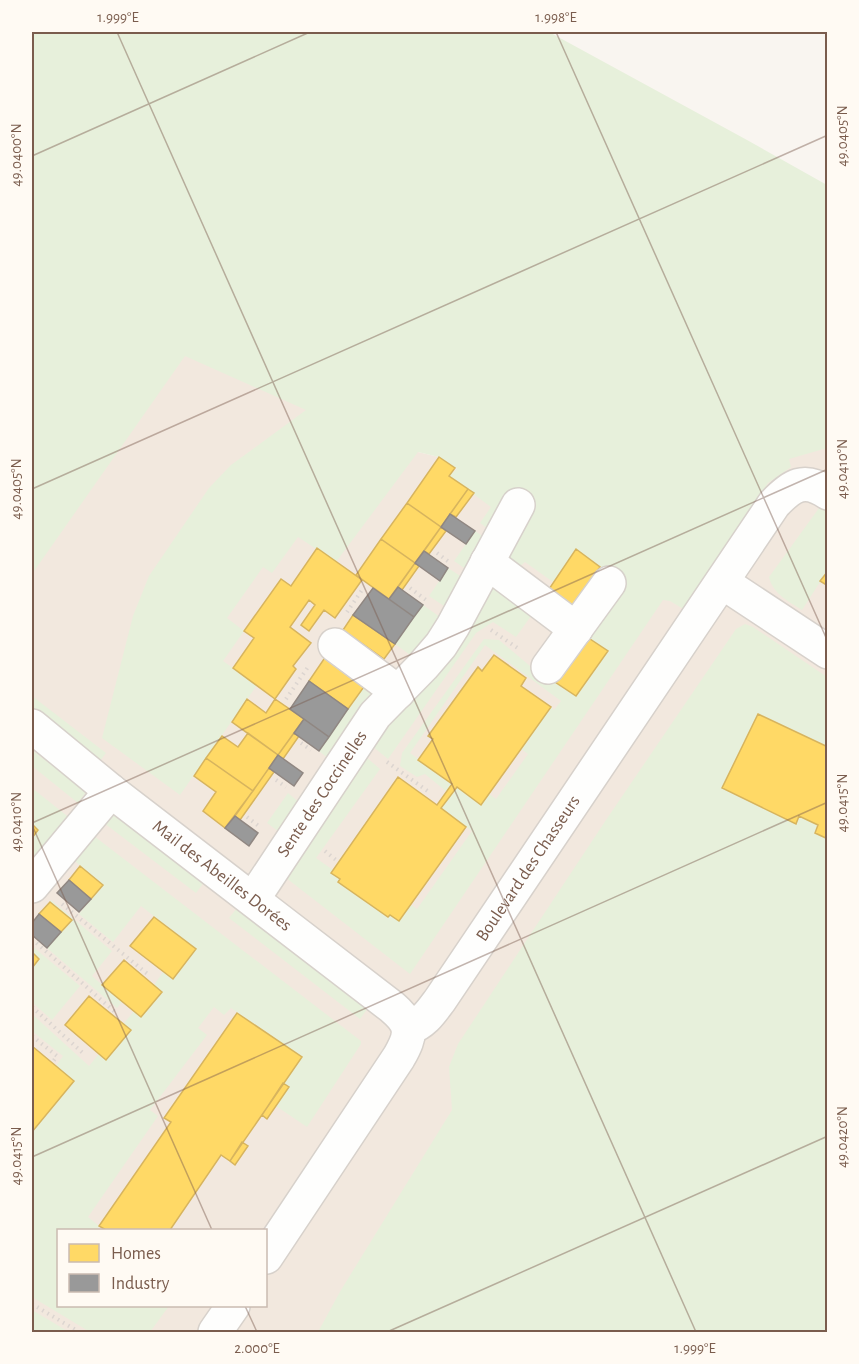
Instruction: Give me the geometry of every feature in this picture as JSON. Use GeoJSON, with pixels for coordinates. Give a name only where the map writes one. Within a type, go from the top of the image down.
{"type":"FeatureCollection","features":[{"type":"Feature","properties":{"kind":"street","name":"Boulevard des Chasseurs"},"geometry":{"type":"LineString","coordinates":[[409,1028],[426,1019],[440,1000],[774,504],[788,490],[813,488]]}},
{"type":"Feature","properties":{"kind":"street","name":"Sente des Coccinelles"},"geometry":{"type":"LineString","coordinates":[[253,899],[375,715],[441,645],[518,505]]}},
{"type":"Feature","properties":{"kind":"street"},"geometry":{"type":"LineString","coordinates":[[487,562],[576,629]]}},
{"type":"Feature","properties":{"kind":"street"},"geometry":{"type":"LineString","coordinates":[[722,582],[828,652]]}},
{"type":"Feature","properties":{"kind":"street"},"geometry":{"type":"LineString","coordinates":[[548,667],[609,583]]}},
{"type":"Feature","properties":{"kind":"street"},"geometry":{"type":"LineString","coordinates":[[335,645],[398,692]]}},
{"type":"Feature","properties":{"kind":"street","name":"Mail des Abeilles Dorées"},"geometry":{"type":"LineString","coordinates":[[32,726],[111,790],[392,1007],[404,1018],[409,1028]]}},
{"type":"Feature","properties":{"kind":"street"},"geometry":{"type":"LineString","coordinates":[[34,884],[111,790]]}},
{"type":"Feature","properties":{"kind":"street"},"geometry":{"type":"LineString","coordinates":[[267,1255],[399,1057],[408,1040],[409,1028]]}},
{"type":"Feature","properties":{"kind":"street"},"geometry":{"type":"LineString","coordinates":[[216,1332],[232,1307]]}},
{"type":"Feature","properties":{"kind":"path"},"geometry":{"type":"LineString","coordinates":[[484,634],[491,630],[548,667]]}},
{"type":"Feature","properties":{"kind":"path"},"geometry":{"type":"LineString","coordinates":[[357,741],[429,792]]}},
{"type":"Feature","properties":{"kind":"path"},"geometry":{"type":"LineString","coordinates":[[388,763],[395,754]]}},
{"type":"Feature","properties":{"kind":"path"},"geometry":{"type":"LineString","coordinates":[[331,843],[325,851],[336,860]]}},
{"type":"Feature","properties":{"kind":"path"},"geometry":{"type":"LineString","coordinates":[[34,884],[150,976]]}},
{"type":"Feature","properties":{"kind":"path"},"geometry":{"type":"LineString","coordinates":[[32,939],[115,1012]]}},
{"type":"Feature","properties":{"kind":"path"},"geometry":{"type":"LineString","coordinates":[[32,1007],[84,1054]]}},
{"type":"Feature","properties":{"kind":"path"},"geometry":{"type":"LineString","coordinates":[[32,1036],[57,1056],[52,1063]]}},
{"type":"Feature","properties":{"kind":"path"},"geometry":{"type":"LineString","coordinates":[[32,1304],[79,1332]]}},
{"type":"Feature","properties":{"kind":"shaded area"},"geometry":{"type":"Polygon","coordinates":[[[32,287],[418,452],[439,457],[457,469],[827,347],[827,1332],[32,1332],[32,287]]]}},
{"type":"Feature","properties":{"kind":"green space"},"geometry":{"type":"Polygon","coordinates":[[[32,32],[549,32],[827,185],[827,448],[789,459],[791,467],[768,483],[685,610],[670,601],[663,600],[410,974],[281,874],[366,757],[380,769],[316,858],[333,870],[331,873],[340,879],[338,882],[390,915],[410,904],[417,909],[472,831],[441,808],[457,787],[481,805],[489,794],[496,799],[528,754],[521,749],[551,707],[554,710],[561,701],[485,645],[410,753],[452,784],[447,792],[425,774],[417,777],[400,766],[402,753],[484,639],[499,640],[530,666],[576,696],[607,652],[584,635],[622,581],[576,550],[553,582],[525,562],[516,569],[510,567],[494,533],[480,523],[491,507],[449,476],[457,469],[439,457],[418,452],[336,562],[298,537],[272,573],[263,567],[227,618],[244,631],[223,661],[257,685],[180,795],[102,738],[133,616],[149,576],[209,488],[231,465],[306,410],[185,356],[32,574],[32,32]]]}},
{"type":"Feature","properties":{"kind":"green space"},"geometry":{"type":"Polygon","coordinates":[[[822,504],[827,504],[827,571],[802,610],[778,593],[769,577],[822,504]]]}},
{"type":"Feature","properties":{"kind":"green space"},"geometry":{"type":"Polygon","coordinates":[[[475,531],[490,541],[473,574],[454,561],[475,531]]]}},
{"type":"Feature","properties":{"kind":"green space"},"geometry":{"type":"Polygon","coordinates":[[[448,568],[468,581],[453,612],[429,596],[448,568]]]}},
{"type":"Feature","properties":{"kind":"green space"},"geometry":{"type":"Polygon","coordinates":[[[488,576],[536,609],[516,637],[493,622],[476,633],[388,759],[366,741],[488,576]]]}},
{"type":"Feature","properties":{"kind":"green space"},"geometry":{"type":"Polygon","coordinates":[[[423,605],[447,622],[420,662],[395,644],[423,605]]]}},
{"type":"Feature","properties":{"kind":"green space"},"geometry":{"type":"Polygon","coordinates":[[[745,624],[753,627],[827,677],[827,747],[758,714],[722,788],[796,824],[799,816],[818,825],[815,833],[827,839],[827,1332],[318,1332],[341,1290],[452,1110],[449,1067],[458,1044],[736,629],[745,624]]]}},
{"type":"Feature","properties":{"kind":"green space"},"geometry":{"type":"Polygon","coordinates":[[[366,684],[382,695],[334,763],[319,751],[366,684]]]}},
{"type":"Feature","properties":{"kind":"green space"},"geometry":{"type":"Polygon","coordinates":[[[32,696],[106,753],[100,761],[32,708],[32,696]]]}},
{"type":"Feature","properties":{"kind":"green space"},"geometry":{"type":"Polygon","coordinates":[[[32,750],[86,792],[78,803],[32,766],[32,750]]]}},
{"type":"Feature","properties":{"kind":"green space"},"geometry":{"type":"Polygon","coordinates":[[[32,788],[71,819],[32,872],[32,838],[38,830],[32,824],[32,788]]]}},
{"type":"Feature","properties":{"kind":"green space"},"geometry":{"type":"Polygon","coordinates":[[[288,793],[306,808],[286,837],[267,823],[288,793]]]}},
{"type":"Feature","properties":{"kind":"green space"},"geometry":{"type":"Polygon","coordinates":[[[109,809],[205,881],[196,893],[100,820],[109,809]]]}},
{"type":"Feature","properties":{"kind":"green space"},"geometry":{"type":"Polygon","coordinates":[[[90,833],[361,1041],[307,1127],[276,1106],[283,1083],[301,1056],[231,1008],[224,1015],[214,1007],[198,1028],[207,1035],[150,1110],[158,1116],[88,1217],[99,1226],[98,1229],[57,1229],[57,1307],[168,1307],[150,1332],[90,1332],[32,1297],[32,1132],[74,1081],[56,1066],[63,1056],[32,1031],[32,1014],[89,1066],[134,1011],[141,1017],[162,992],[154,985],[163,972],[173,979],[196,949],[141,906],[113,942],[79,914],[103,885],[70,857],[90,833]]]}},
{"type":"Feature","properties":{"kind":"green space"},"geometry":{"type":"Polygon","coordinates":[[[51,900],[112,951],[92,976],[122,1002],[117,1008],[47,948],[71,920],[50,902],[51,900]]]}},
{"type":"Feature","properties":{"kind":"green space"},"geometry":{"type":"Polygon","coordinates":[[[237,908],[368,1008],[360,1019],[229,918],[237,908]]]}},
{"type":"Feature","properties":{"kind":"green space"},"geometry":{"type":"Polygon","coordinates":[[[32,946],[80,986],[52,1020],[32,1002],[32,968],[39,959],[32,952],[32,946]]]}},
{"type":"Feature","properties":{"kind":"green space"},"geometry":{"type":"Polygon","coordinates":[[[32,1310],[69,1332],[32,1332],[32,1310]]]}},
{"type":"Feature","properties":{"kind":"building: Homes"},"geometry":{"type":"Polygon","coordinates":[[[439,457],[455,468],[449,476],[468,489],[441,527],[407,503],[439,457]]]}},
{"type":"Feature","properties":{"kind":"building: Homes"},"geometry":{"type":"Polygon","coordinates":[[[468,489],[474,493],[456,517],[450,514],[468,489]]]}},
{"type":"Feature","properties":{"kind":"building: Homes"},"geometry":{"type":"Polygon","coordinates":[[[407,503],[441,527],[415,563],[381,539],[407,503]]]}},
{"type":"Feature","properties":{"kind":"building: Homes"},"geometry":{"type":"Polygon","coordinates":[[[441,527],[446,531],[429,554],[424,551],[441,527]]]}},
{"type":"Feature","properties":{"kind":"building: Homes"},"geometry":{"type":"Polygon","coordinates":[[[381,539],[415,563],[389,599],[356,575],[381,539]]]}},
{"type":"Feature","properties":{"kind":"building: Homes"},"geometry":{"type":"Polygon","coordinates":[[[317,548],[362,580],[335,618],[324,610],[309,631],[301,625],[315,605],[309,600],[290,627],[311,643],[293,666],[296,669],[275,699],[233,668],[254,638],[244,631],[281,579],[291,586],[317,548]]]}},
{"type":"Feature","properties":{"kind":"building: Homes"},"geometry":{"type":"Polygon","coordinates":[[[576,549],[600,567],[568,612],[545,595],[576,549]]]}},
{"type":"Feature","properties":{"kind":"building: Homes"},"geometry":{"type":"Polygon","coordinates":[[[415,563],[419,566],[402,590],[398,587],[415,563]]]}},
{"type":"Feature","properties":{"kind":"building: Homes"},"geometry":{"type":"Polygon","coordinates":[[[828,571],[828,586],[820,581],[828,571]]]}},
{"type":"Feature","properties":{"kind":"building: Homes"},"geometry":{"type":"Polygon","coordinates":[[[353,615],[395,644],[384,659],[343,630],[353,615]]]}},
{"type":"Feature","properties":{"kind":"building: Homes"},"geometry":{"type":"Polygon","coordinates":[[[584,635],[608,651],[576,696],[552,680],[584,635]]]}},
{"type":"Feature","properties":{"kind":"building: Homes"},"geometry":{"type":"Polygon","coordinates":[[[494,655],[526,678],[521,686],[551,707],[481,805],[457,787],[441,808],[466,827],[399,921],[390,915],[388,917],[338,882],[340,879],[331,873],[398,777],[437,805],[452,784],[418,760],[433,739],[428,736],[478,667],[482,671],[494,655]]]}},
{"type":"Feature","properties":{"kind":"building: Homes"},"geometry":{"type":"Polygon","coordinates":[[[326,656],[366,684],[348,709],[309,681],[326,656]]]}},
{"type":"Feature","properties":{"kind":"building: Homes"},"geometry":{"type":"Polygon","coordinates":[[[247,699],[266,713],[275,699],[304,719],[278,755],[232,722],[247,699]]]}},
{"type":"Feature","properties":{"kind":"building: Homes"},"geometry":{"type":"Polygon","coordinates":[[[758,714],[828,747],[828,839],[815,833],[818,825],[799,816],[796,824],[722,788],[758,714]]]}},
{"type":"Feature","properties":{"kind":"building: Homes"},"geometry":{"type":"Polygon","coordinates":[[[248,733],[278,755],[253,791],[206,758],[222,736],[238,747],[248,733]]]}},
{"type":"Feature","properties":{"kind":"building: Homes"},"geometry":{"type":"Polygon","coordinates":[[[294,733],[299,736],[283,759],[278,755],[294,733]]]}},
{"type":"Feature","properties":{"kind":"building: Homes"},"geometry":{"type":"Polygon","coordinates":[[[206,758],[253,791],[225,828],[203,811],[216,792],[194,776],[206,758]]]}},
{"type":"Feature","properties":{"kind":"building: Homes"},"geometry":{"type":"Polygon","coordinates":[[[269,768],[274,772],[240,820],[235,816],[269,768]]]}},
{"type":"Feature","properties":{"kind":"building: Homes"},"geometry":{"type":"Polygon","coordinates":[[[32,824],[38,830],[32,838],[32,824]]]}},
{"type":"Feature","properties":{"kind":"building: Homes"},"geometry":{"type":"Polygon","coordinates":[[[80,866],[103,885],[91,899],[69,880],[80,866]]]}},
{"type":"Feature","properties":{"kind":"building: Homes"},"geometry":{"type":"Polygon","coordinates":[[[50,902],[72,920],[61,932],[39,914],[50,902]]]}},
{"type":"Feature","properties":{"kind":"building: Homes"},"geometry":{"type":"Polygon","coordinates":[[[154,917],[196,949],[173,979],[130,946],[154,917]]]}},
{"type":"Feature","properties":{"kind":"building: Homes"},"geometry":{"type":"Polygon","coordinates":[[[32,952],[39,959],[32,968],[32,952]]]}},
{"type":"Feature","properties":{"kind":"building: Homes"},"geometry":{"type":"Polygon","coordinates":[[[124,960],[162,992],[141,1017],[102,985],[124,960]]]}},
{"type":"Feature","properties":{"kind":"building: Homes"},"geometry":{"type":"Polygon","coordinates":[[[89,996],[131,1030],[106,1060],[65,1025],[89,996]]]}},
{"type":"Feature","properties":{"kind":"building: Homes"},"geometry":{"type":"Polygon","coordinates":[[[237,1013],[302,1057],[230,1161],[221,1155],[171,1229],[104,1229],[99,1226],[171,1122],[164,1118],[237,1013]]]}},
{"type":"Feature","properties":{"kind":"building: Homes"},"geometry":{"type":"Polygon","coordinates":[[[32,1046],[74,1081],[32,1132],[32,1046]]]}},
{"type":"Feature","properties":{"kind":"building: Homes"},"geometry":{"type":"Polygon","coordinates":[[[283,1083],[289,1087],[267,1119],[262,1115],[283,1083]]]}},
{"type":"Feature","properties":{"kind":"building: Homes"},"geometry":{"type":"Polygon","coordinates":[[[242,1142],[248,1146],[235,1165],[230,1161],[242,1142]]]}},
{"type":"Feature","properties":{"kind":"building: Industry"},"geometry":{"type":"Polygon","coordinates":[[[450,514],[475,531],[466,544],[441,527],[450,514]]]}},
{"type":"Feature","properties":{"kind":"building: Industry"},"geometry":{"type":"Polygon","coordinates":[[[424,551],[448,568],[440,581],[415,563],[424,551]]]}},
{"type":"Feature","properties":{"kind":"building: Industry"},"geometry":{"type":"Polygon","coordinates":[[[398,587],[423,605],[414,617],[389,599],[398,587]]]}},
{"type":"Feature","properties":{"kind":"building: Industry"},"geometry":{"type":"Polygon","coordinates":[[[373,588],[414,617],[395,644],[353,615],[373,588]]]}},
{"type":"Feature","properties":{"kind":"building: Industry"},"geometry":{"type":"Polygon","coordinates":[[[309,681],[348,709],[329,737],[290,709],[309,681]]]}},
{"type":"Feature","properties":{"kind":"building: Industry"},"geometry":{"type":"Polygon","coordinates":[[[304,719],[329,737],[319,751],[294,733],[304,719]]]}},
{"type":"Feature","properties":{"kind":"building: Industry"},"geometry":{"type":"Polygon","coordinates":[[[278,755],[303,773],[294,786],[269,768],[278,755]]]}},
{"type":"Feature","properties":{"kind":"building: Industry"},"geometry":{"type":"Polygon","coordinates":[[[235,816],[258,833],[249,846],[225,828],[235,816]]]}},
{"type":"Feature","properties":{"kind":"building: Industry"},"geometry":{"type":"Polygon","coordinates":[[[69,880],[91,899],[79,912],[57,893],[69,880]]]}},
{"type":"Feature","properties":{"kind":"building: Industry"},"geometry":{"type":"Polygon","coordinates":[[[39,914],[61,932],[47,948],[32,935],[32,923],[39,914]]]}}]}
